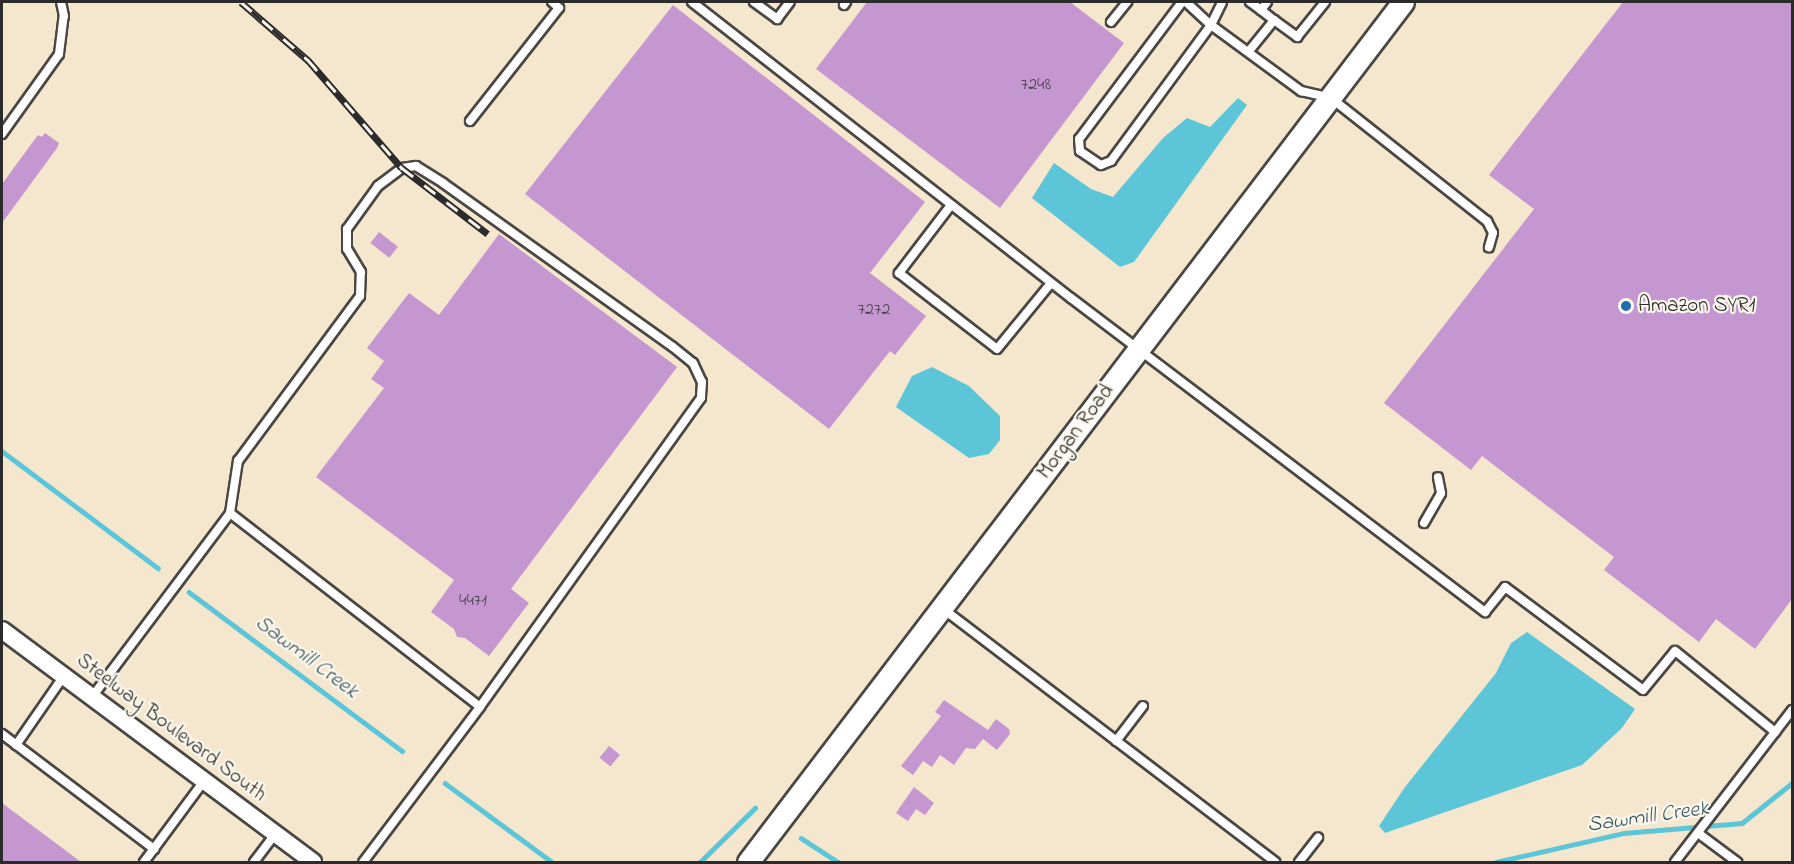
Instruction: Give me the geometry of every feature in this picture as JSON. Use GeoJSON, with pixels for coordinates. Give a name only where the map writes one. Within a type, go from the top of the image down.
{"type":"FeatureCollection","features":[{"type":"Feature","properties":{"kind":"street","name":"Morgan Road"},"geometry":{"type":"LineString","coordinates":[[748,862],[1403,2]]}},
{"type":"Feature","properties":{"kind":"street","name":"Steelway Boulevard South"},"geometry":{"type":"LineString","coordinates":[[2,630],[314,862]]}},
{"type":"Feature","properties":{"kind":"lane"},"geometry":{"type":"LineString","coordinates":[[2,134],[59,54],[64,16],[61,2]]}},
{"type":"Feature","properties":{"kind":"lane"},"geometry":{"type":"LineString","coordinates":[[470,121],[559,8],[552,2]]}},
{"type":"Feature","properties":{"kind":"lane"},"geometry":{"type":"LineString","coordinates":[[692,2],[1052,283],[1485,612],[1505,587],[1643,690],[1675,651],[1775,732]]}},
{"type":"Feature","properties":{"kind":"lane"},"geometry":{"type":"LineString","coordinates":[[754,2],[777,19],[790,2]]}},
{"type":"Feature","properties":{"kind":"lane"},"geometry":{"type":"LineString","coordinates":[[1111,22],[1127,2]]}},
{"type":"Feature","properties":{"kind":"lane"},"geometry":{"type":"LineString","coordinates":[[1222,2],[1211,25],[1111,161],[1101,165],[1080,151],[1079,139],[1184,2],[1211,25],[1250,51],[1301,91],[1331,98],[1487,221],[1493,233],[1489,247]]}},
{"type":"Feature","properties":{"kind":"lane"},"geometry":{"type":"LineString","coordinates":[[1250,2],[1297,37],[1325,2]]}},
{"type":"Feature","properties":{"kind":"lane"},"geometry":{"type":"LineString","coordinates":[[1261,10],[1267,2]]}},
{"type":"Feature","properties":{"kind":"lane"},"geometry":{"type":"LineString","coordinates":[[1250,51],[1274,20]]}},
{"type":"Feature","properties":{"kind":"lane"},"geometry":{"type":"LineString","coordinates":[[92,697],[230,513],[238,461],[360,296],[361,272],[347,249],[347,229],[378,186],[402,168],[416,166],[673,347],[693,363],[702,382],[700,399],[480,706],[363,862]]}},
{"type":"Feature","properties":{"kind":"lane"},"geometry":{"type":"LineString","coordinates":[[951,205],[899,273],[935,301],[998,349],[1052,283]]}},
{"type":"Feature","properties":{"kind":"lane"},"geometry":{"type":"LineString","coordinates":[[1424,523],[1442,493],[1438,477]]}},
{"type":"Feature","properties":{"kind":"lane"},"geometry":{"type":"LineString","coordinates":[[230,513],[480,706]]}},
{"type":"Feature","properties":{"kind":"lane"},"geometry":{"type":"LineString","coordinates":[[942,608],[1275,862]]}},
{"type":"Feature","properties":{"kind":"lane"},"geometry":{"type":"LineString","coordinates":[[16,745],[63,676]]}},
{"type":"Feature","properties":{"kind":"lane"},"geometry":{"type":"LineString","coordinates":[[1116,741],[1143,706]]}},
{"type":"Feature","properties":{"kind":"lane"},"geometry":{"type":"LineString","coordinates":[[1675,862],[1792,710]]}},
{"type":"Feature","properties":{"kind":"lane"},"geometry":{"type":"LineString","coordinates":[[2,734],[154,849]]}},
{"type":"Feature","properties":{"kind":"lane"},"geometry":{"type":"LineString","coordinates":[[144,862],[204,781]]}},
{"type":"Feature","properties":{"kind":"lane"},"geometry":{"type":"LineString","coordinates":[[1698,833],[1737,862]]}},
{"type":"Feature","properties":{"kind":"lane"},"geometry":{"type":"LineString","coordinates":[[254,862],[275,834]]}},
{"type":"Feature","properties":{"kind":"lane"},"geometry":{"type":"LineString","coordinates":[[1299,862],[1318,838]]}},
{"type":"Feature","properties":{"kind":"water"},"geometry":{"type":"Polygon","coordinates":[[[1238,98],[1247,105],[1134,262],[1120,267],[1032,198],[1054,163],[1091,189],[1113,197],[1163,138],[1187,118],[1210,127],[1238,98]]]}},
{"type":"Feature","properties":{"kind":"water"},"geometry":{"type":"Polygon","coordinates":[[[932,367],[969,386],[1000,416],[1000,440],[989,454],[969,458],[896,407],[912,376],[932,367]]]}},
{"type":"Feature","properties":{"kind":"water"},"geometry":{"type":"Polygon","coordinates":[[[1527,632],[1635,709],[1622,728],[1582,765],[1385,833],[1379,826],[1405,787],[1496,673],[1511,643],[1527,632]]]}},
{"type":"Feature","properties":{"kind":"building"},"geometry":{"type":"Polygon","coordinates":[[[867,2],[1070,2],[1124,43],[1000,208],[816,69],[867,2]]]}},
{"type":"Feature","properties":{"kind":"building","name":"Amazon SYR1"},"geometry":{"type":"Polygon","coordinates":[[[1623,2],[1792,2],[1792,599],[1755,649],[1716,619],[1699,642],[1604,570],[1614,557],[1482,456],[1471,470],[1384,403],[1534,209],[1489,175],[1623,2]]]}},
{"type":"Feature","properties":{"kind":"building"},"geometry":{"type":"Polygon","coordinates":[[[673,5],[925,202],[870,273],[926,316],[895,355],[890,351],[829,429],[525,194],[673,5]]]}},
{"type":"Feature","properties":{"kind":"building"},"geometry":{"type":"Polygon","coordinates":[[[45,133],[59,143],[57,148],[2,223],[2,184],[38,135],[42,137],[45,133]]]}},
{"type":"Feature","properties":{"kind":"building"},"geometry":{"type":"Polygon","coordinates":[[[379,232],[398,247],[389,258],[370,243],[379,232]]]}},
{"type":"Feature","properties":{"kind":"building"},"geometry":{"type":"Polygon","coordinates":[[[499,234],[677,367],[511,589],[529,603],[489,656],[465,638],[457,637],[454,629],[431,612],[454,580],[316,477],[384,388],[371,379],[384,361],[367,348],[409,293],[439,315],[499,234]]]}},
{"type":"Feature","properties":{"kind":"building"},"geometry":{"type":"Polygon","coordinates":[[[944,700],[988,730],[996,719],[1009,729],[1010,734],[997,750],[983,739],[975,749],[966,748],[954,765],[940,755],[932,767],[923,761],[913,775],[901,766],[941,716],[935,712],[944,700]]]}},
{"type":"Feature","properties":{"kind":"building"},"geometry":{"type":"Polygon","coordinates":[[[609,746],[620,755],[610,766],[600,758],[609,746]]]}},
{"type":"Feature","properties":{"kind":"building"},"geometry":{"type":"Polygon","coordinates":[[[914,787],[934,803],[925,815],[916,809],[908,821],[896,813],[914,787]]]}},
{"type":"Feature","properties":{"kind":"building"},"geometry":{"type":"Polygon","coordinates":[[[2,803],[81,862],[2,862],[2,803]]]}},
{"type":"Feature","properties":{"kind":"waterway","name":"Sawmill Creek"},"geometry":{"type":"LineString","coordinates":[[2,451],[158,568]]}},
{"type":"Feature","properties":{"kind":"waterway","name":"Sawmill Creek"},"geometry":{"type":"LineString","coordinates":[[189,592],[402,751]]}},
{"type":"Feature","properties":{"kind":"waterway","name":"Sawmill Creek"},"geometry":{"type":"LineString","coordinates":[[445,783],[552,862]]}},
{"type":"Feature","properties":{"kind":"waterway","name":"Sawmill Creek"},"geometry":{"type":"LineString","coordinates":[[1496,862],[1624,833],[1742,823],[1792,783]]}},
{"type":"Feature","properties":{"kind":"waterway","name":"Sawmill Creek"},"geometry":{"type":"LineString","coordinates":[[700,862],[755,808]]}},
{"type":"Feature","properties":{"kind":"waterway","name":"Sawmill Creek"},"geometry":{"type":"LineString","coordinates":[[801,838],[838,862]]}},
{"type":"Feature","properties":{"kind":"railway"},"geometry":{"type":"LineString","coordinates":[[241,2],[308,60],[402,168],[488,234]]}},
{"type":"Feature","properties":{"kind":"place","name":"Amazon SYR1"},"geometry":{"type":"Point","coordinates":[1626,306]}}]}
